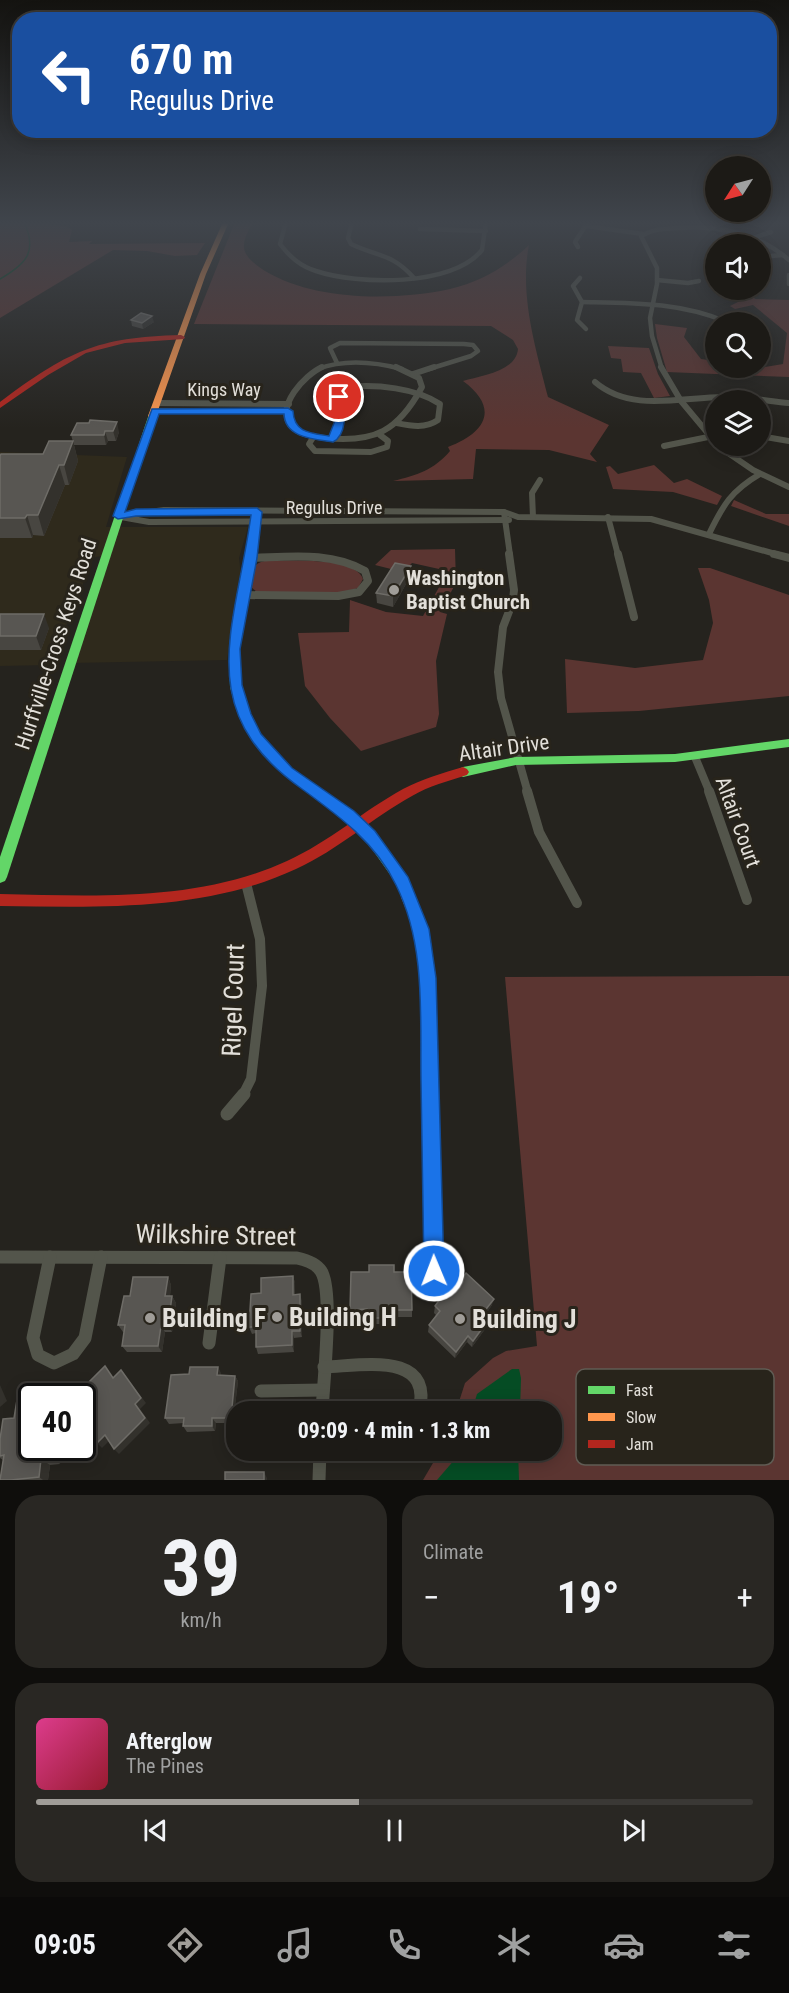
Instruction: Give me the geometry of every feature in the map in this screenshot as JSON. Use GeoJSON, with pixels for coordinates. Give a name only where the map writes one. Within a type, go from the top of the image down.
{"type":"FeatureCollection","features":[{"type":"Feature","properties":{"kind":"main road","name":"Hurffville-Cross Keys Road"},"geometry":{"type":"LineString","coordinates":[[0,878],[118,516],[197,291]]}},
{"type":"Feature","properties":{"kind":"main road"},"geometry":{"type":"LineString","coordinates":[[0,406],[75,354],[107,343],[183,333]]}},
{"type":"Feature","properties":{"kind":"main road"},"geometry":{"type":"LineString","coordinates":[[256,517],[233,662],[239,701],[249,725],[267,750],[287,771],[358,824],[380,847],[402,881],[417,917],[425,951],[427,978],[434,1271]]}},
{"type":"Feature","properties":{"kind":"main road","name":"Altair Drive"},"geometry":{"type":"LineString","coordinates":[[0,900],[165,899],[205,894],[246,883],[303,859],[402,796],[434,780],[478,768],[519,762],[695,758],[789,743]]}},
{"type":"Feature","properties":{"kind":"street"},"geometry":{"type":"LineString","coordinates":[[576,291],[582,302],[577,320],[586,329]]}},
{"type":"Feature","properties":{"kind":"street"},"geometry":{"type":"LineString","coordinates":[[654,291],[651,305],[652,333],[660,367],[680,399],[705,427]]}},
{"type":"Feature","properties":{"kind":"street"},"geometry":{"type":"LineString","coordinates":[[582,302],[651,305],[694,310],[705,314]]}},
{"type":"Feature","properties":{"kind":"street"},"geometry":{"type":"LineString","coordinates":[[337,363],[330,348],[340,343],[465,344],[478,348],[475,354],[413,374]]}},
{"type":"Feature","properties":{"kind":"street"},"geometry":{"type":"LineString","coordinates":[[337,363],[393,368],[413,374],[422,383],[418,395],[396,423],[380,435],[361,440],[333,439],[314,436],[293,427],[288,421],[289,408],[296,387],[318,369],[337,363]]}},
{"type":"Feature","properties":{"kind":"street"},"geometry":{"type":"LineString","coordinates":[[595,382],[600,388],[622,397],[648,400],[734,397],[789,404]]}},
{"type":"Feature","properties":{"kind":"street"},"geometry":{"type":"LineString","coordinates":[[333,439],[341,418],[339,394],[342,390],[360,387],[418,395],[438,402],[438,420],[433,424],[419,427],[396,423]]}},
{"type":"Feature","properties":{"kind":"street","name":"Kings Way"},"geometry":{"type":"LineString","coordinates":[[156,407],[289,408]]}},
{"type":"Feature","properties":{"kind":"street"},"geometry":{"type":"LineString","coordinates":[[314,436],[309,444],[315,451],[371,452],[387,447],[388,441],[380,435]]}},
{"type":"Feature","properties":{"kind":"street"},"geometry":{"type":"LineString","coordinates":[[664,446],[705,438]]}},
{"type":"Feature","properties":{"kind":"street"},"geometry":{"type":"LineString","coordinates":[[771,438],[789,441]]}},
{"type":"Feature","properties":{"kind":"street"},"geometry":{"type":"LineString","coordinates":[[734,456],[760,474],[789,487]]}},
{"type":"Feature","properties":{"kind":"street"},"geometry":{"type":"LineString","coordinates":[[709,534],[730,494],[760,474]]}},
{"type":"Feature","properties":{"kind":"street"},"geometry":{"type":"LineString","coordinates":[[533,517],[530,495],[533,487],[540,480]]}},
{"type":"Feature","properties":{"kind":"street"},"geometry":{"type":"LineString","coordinates":[[185,522],[188,512]]}},
{"type":"Feature","properties":{"kind":"street","name":"Regulus Drive"},"geometry":{"type":"LineString","coordinates":[[118,516],[136,513],[188,512],[256,517],[505,522],[518,517]]}},
{"type":"Feature","properties":{"kind":"street"},"geometry":{"type":"LineString","coordinates":[[504,512],[514,596],[501,634],[498,672],[501,698],[539,832],[577,903]]}},
{"type":"Feature","properties":{"kind":"street","name":"Regulus Drive"},"geometry":{"type":"LineString","coordinates":[[118,516],[137,521],[185,522],[256,517],[504,512],[518,517],[651,519],[789,558]]}},
{"type":"Feature","properties":{"kind":"street"},"geometry":{"type":"LineString","coordinates":[[608,517],[634,617]]}},
{"type":"Feature","properties":{"kind":"street"},"geometry":{"type":"LineString","coordinates":[[244,596],[338,596],[359,591],[369,577],[361,567],[345,562],[310,558],[251,558]]}},
{"type":"Feature","properties":{"kind":"street","name":"Altair Court"},"geometry":{"type":"LineString","coordinates":[[695,758],[720,817],[747,900]]}},
{"type":"Feature","properties":{"kind":"street","name":"Rigel Court"},"geometry":{"type":"LineString","coordinates":[[227,1114],[242,1097],[251,1079],[262,986],[260,939],[246,883]]}},
{"type":"Feature","properties":{"kind":"street","name":"Wilkshire Street"},"geometry":{"type":"LineString","coordinates":[[0,1257],[220,1257],[297,1258],[311,1261],[321,1269],[326,1281],[322,1401]]}},
{"type":"Feature","properties":{"kind":"street"},"geometry":{"type":"LineString","coordinates":[[50,1257],[33,1338],[38,1355],[54,1363],[73,1354],[85,1338],[101,1257]]}},
{"type":"Feature","properties":{"kind":"street"},"geometry":{"type":"LineString","coordinates":[[209,1343],[220,1257]]}},
{"type":"Feature","properties":{"kind":"street"},"geometry":{"type":"LineString","coordinates":[[324,1367],[398,1366],[416,1378],[422,1401]]}},
{"type":"Feature","properties":{"kind":"street"},"geometry":{"type":"LineString","coordinates":[[261,1391],[323,1390]]}},
{"type":"Feature","properties":{"kind":"street"},"geometry":{"type":"LineString","coordinates":[[319,1480],[320,1461]]}},
{"type":"Feature","properties":{"kind":"shaded area"},"geometry":{"type":"Polygon","coordinates":[[[0,291],[45,291],[0,318],[0,291]]]}},
{"type":"Feature","properties":{"kind":"shaded area"},"geometry":{"type":"Polygon","coordinates":[[[207,291],[322,291],[355,296],[380,296],[439,291],[526,291],[530,322],[548,397],[609,425],[590,454],[597,462],[549,450],[476,449],[473,479],[393,481],[417,474],[438,463],[450,451],[448,447],[472,435],[479,427],[484,419],[485,410],[482,401],[475,391],[463,381],[496,372],[511,363],[518,349],[513,340],[491,326],[194,324],[207,291]]]}},
{"type":"Feature","properties":{"kind":"shaded area"},"geometry":{"type":"Polygon","coordinates":[[[736,300],[789,300],[789,377],[771,376],[771,366],[783,364],[787,333],[771,320],[771,312],[762,312],[753,305],[735,309],[730,306],[738,302],[736,300]]]}},
{"type":"Feature","properties":{"kind":"shaded area"},"geometry":{"type":"Polygon","coordinates":[[[655,324],[687,328],[684,337],[701,359],[705,360],[705,374],[667,372],[655,324]]]}},
{"type":"Feature","properties":{"kind":"shaded area"},"geometry":{"type":"Polygon","coordinates":[[[608,346],[649,348],[658,374],[670,396],[654,398],[641,373],[623,372],[621,359],[611,358],[608,346]]]}},
{"type":"Feature","properties":{"kind":"shaded area"},"geometry":{"type":"Polygon","coordinates":[[[0,452],[127,457],[106,527],[248,527],[239,558],[241,575],[227,660],[70,663],[105,556],[94,557],[50,665],[0,666],[0,452]]]}},
{"type":"Feature","properties":{"kind":"shaded area"},"geometry":{"type":"Polygon","coordinates":[[[654,465],[674,483],[687,479],[722,496],[717,505],[673,492],[613,489],[606,467],[610,466],[618,474],[654,465]]]}},
{"type":"Feature","properties":{"kind":"shaded area"},"geometry":{"type":"Polygon","coordinates":[[[734,500],[766,514],[789,514],[789,526],[731,506],[734,500]]]}},
{"type":"Feature","properties":{"kind":"shaded area"},"geometry":{"type":"Polygon","coordinates":[[[455,549],[456,583],[440,612],[447,614],[436,661],[439,714],[436,727],[361,751],[330,718],[305,686],[298,633],[349,632],[350,600],[386,612],[423,616],[448,571],[412,563],[403,572],[375,565],[391,550],[455,549]]]}},
{"type":"Feature","properties":{"kind":"shaded area"},"geometry":{"type":"Polygon","coordinates":[[[265,561],[334,563],[347,566],[363,579],[358,588],[345,592],[257,592],[251,587],[253,570],[257,564],[265,561]]]}},
{"type":"Feature","properties":{"kind":"shaded area"},"geometry":{"type":"Polygon","coordinates":[[[698,568],[710,568],[789,595],[789,696],[639,711],[567,713],[565,659],[635,668],[703,660],[713,623],[709,600],[698,568]]]}},
{"type":"Feature","properties":{"kind":"shaded area"},"geometry":{"type":"Polygon","coordinates":[[[789,976],[789,1480],[423,1480],[434,1461],[562,1461],[562,1401],[459,1401],[465,1383],[493,1358],[506,1351],[537,1346],[505,977],[789,976]]]}},
{"type":"Feature","properties":{"kind":"shaded area"},"geometry":{"type":"Polygon","coordinates":[[[512,1369],[519,1369],[520,1401],[475,1401],[477,1394],[512,1369]]]}},
{"type":"Feature","properties":{"kind":"shaded area"},"geometry":{"type":"Polygon","coordinates":[[[453,1461],[518,1461],[519,1480],[437,1480],[453,1461]]]}},
{"type":"Feature","properties":{"kind":"building"},"geometry":{"type":"Polygon","coordinates":[[[141,313],[152,316],[142,323],[131,320],[141,313]]]}},
{"type":"Feature","properties":{"kind":"building"},"geometry":{"type":"Polygon","coordinates":[[[90,420],[117,422],[113,431],[105,431],[104,435],[71,435],[77,423],[89,423],[90,420]]]}},
{"type":"Feature","properties":{"kind":"building"},"geometry":{"type":"Polygon","coordinates":[[[49,441],[73,441],[64,465],[59,465],[38,515],[27,515],[25,518],[0,518],[1,454],[43,454],[49,441]]]}},
{"type":"Feature","properties":{"kind":"building"},"geometry":{"type":"Polygon","coordinates":[[[395,563],[411,566],[393,596],[376,593],[395,563]]]}},
{"type":"Feature","properties":{"kind":"building"},"geometry":{"type":"Polygon","coordinates":[[[0,614],[44,614],[36,636],[0,636],[0,614]]]}},
{"type":"Feature","properties":{"kind":"building"},"geometry":{"type":"Polygon","coordinates":[[[369,1265],[394,1265],[394,1272],[411,1272],[412,1310],[395,1310],[395,1318],[367,1318],[367,1309],[350,1310],[351,1272],[369,1272],[369,1265]]]}},
{"type":"Feature","properties":{"kind":"building","name":"Building J"},"geometry":{"type":"Polygon","coordinates":[[[466,1273],[494,1299],[483,1313],[489,1319],[473,1341],[468,1336],[456,1352],[429,1325],[440,1311],[435,1306],[451,1284],[455,1288],[466,1273]]]}},
{"type":"Feature","properties":{"kind":"building","name":"Building H"},"geometry":{"type":"Polygon","coordinates":[[[293,1276],[293,1295],[300,1294],[300,1331],[292,1331],[292,1345],[256,1347],[256,1327],[249,1327],[251,1294],[261,1293],[261,1278],[293,1276]]]}},
{"type":"Feature","properties":{"kind":"building","name":"Building F"},"geometry":{"type":"Polygon","coordinates":[[[133,1277],[168,1277],[165,1296],[172,1296],[168,1326],[161,1326],[158,1346],[122,1346],[125,1325],[118,1325],[124,1296],[130,1296],[133,1277]]]}},
{"type":"Feature","properties":{"kind":"building"},"geometry":{"type":"Polygon","coordinates":[[[105,1366],[113,1378],[121,1370],[141,1398],[135,1404],[145,1418],[114,1449],[105,1435],[96,1442],[96,1383],[88,1383],[105,1366]]]}},
{"type":"Feature","properties":{"kind":"building"},"geometry":{"type":"Polygon","coordinates":[[[190,1367],[218,1367],[217,1375],[235,1376],[233,1401],[226,1401],[226,1418],[212,1418],[212,1426],[183,1426],[184,1418],[165,1418],[171,1375],[189,1374],[190,1367]]]}},
{"type":"Feature","properties":{"kind":"building"},"geometry":{"type":"Polygon","coordinates":[[[17,1400],[18,1461],[41,1461],[39,1477],[0,1480],[4,1455],[0,1456],[3,1419],[14,1418],[17,1400]]]}},
{"type":"Feature","properties":{"kind":"building"},"geometry":{"type":"Polygon","coordinates":[[[225,1472],[264,1472],[264,1480],[225,1480],[225,1472]]]}},
{"type":"Feature","properties":{"kind":"traffic: fast"},"geometry":{"type":"LineString","coordinates":[[0,877],[152,416]]}},
{"type":"Feature","properties":{"kind":"traffic: fast"},"geometry":{"type":"LineString","coordinates":[[257,512],[234,649],[236,687],[244,714],[256,737],[287,771],[349,815],[370,835],[402,881],[408,897]]}},
{"type":"Feature","properties":{"kind":"traffic: fast"},"geometry":{"type":"LineString","coordinates":[[463,772],[516,761],[675,758],[789,743]]}},
{"type":"Feature","properties":{"kind":"traffic: slow"},"geometry":{"type":"LineString","coordinates":[[152,416],[197,291]]}},
{"type":"Feature","properties":{"kind":"traffic: slow"},"geometry":{"type":"LineString","coordinates":[[408,897],[421,929],[427,978],[434,1271]]}},
{"type":"Feature","properties":{"kind":"traffic: jam"},"geometry":{"type":"LineString","coordinates":[[0,406],[45,373],[83,352],[125,340],[181,337]]}},
{"type":"Feature","properties":{"kind":"traffic: jam"},"geometry":{"type":"LineString","coordinates":[[0,900],[111,901],[148,899],[222,889],[257,879],[292,865],[414,789],[463,772]]}},
{"type":"Feature","properties":{"kind":"place","name":"Washington Baptist Church"},"geometry":{"type":"Point","coordinates":[394,590]}},
{"type":"Feature","properties":{"kind":"place","name":"Building H"},"geometry":{"type":"Point","coordinates":[277,1317]}},
{"type":"Feature","properties":{"kind":"place","name":"Building F"},"geometry":{"type":"Point","coordinates":[150,1318]}},
{"type":"Feature","properties":{"kind":"place","name":"Building J"},"geometry":{"type":"Point","coordinates":[460,1319]}},
{"type":"Feature","properties":{"kind":"route"},"geometry":{"type":"LineString","coordinates":[[339,397],[341,418],[333,439],[303,434],[296,430],[289,422],[288,411],[155,411],[118,516],[136,513],[257,512],[233,662],[235,685],[244,714],[256,737],[276,761],[301,782],[349,815],[380,847],[396,869],[407,891],[421,929],[427,978],[434,1271]]}}]}
